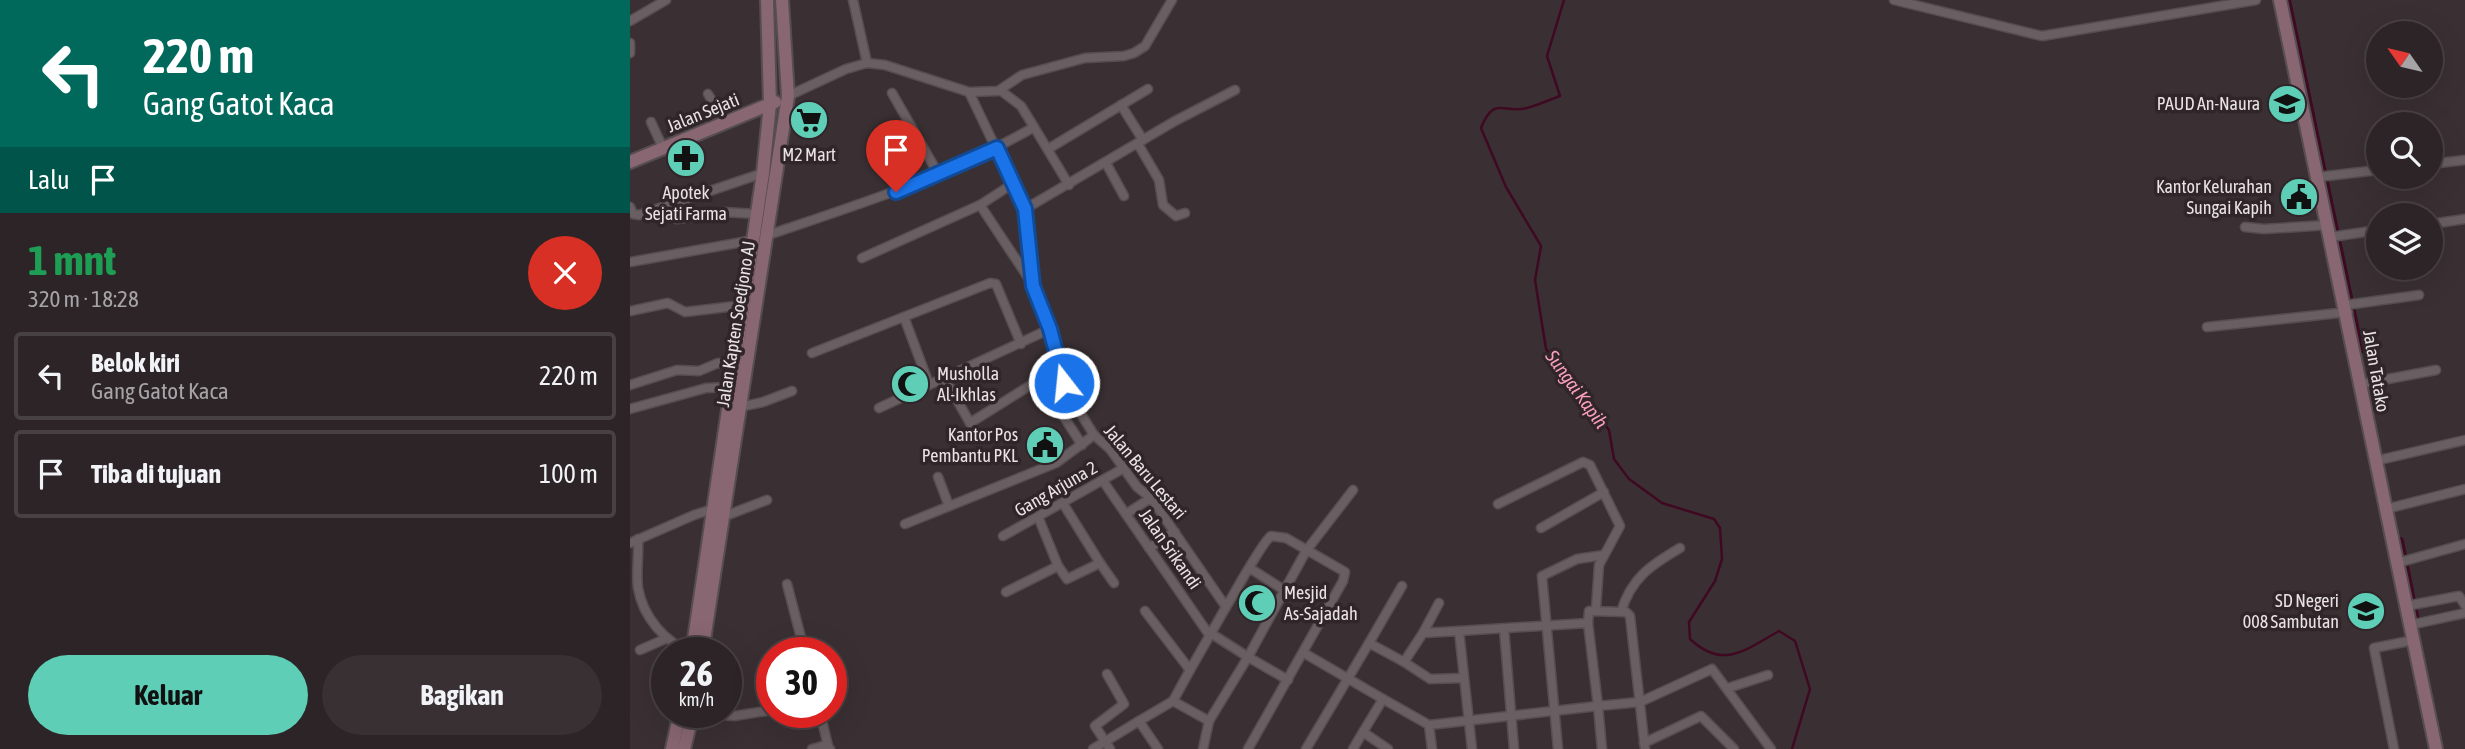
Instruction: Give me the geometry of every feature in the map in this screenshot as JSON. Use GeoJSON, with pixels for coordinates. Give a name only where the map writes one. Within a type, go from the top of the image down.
{"type":"FeatureCollection","features":[{"type":"Feature","properties":{"kind":"main road","name":"Jalan Kapten Soedjono AJ"},"geometry":{"type":"LineString","coordinates":[[704,637],[731,387],[754,240],[771,104],[767,0]]}},
{"type":"Feature","properties":{"kind":"main road","name":"Jalan Kapten Soedjono AJ"},"geometry":{"type":"LineString","coordinates":[[719,512],[740,407],[788,96],[782,0]]}},
{"type":"Feature","properties":{"kind":"main road","name":"Jalan Tatako"},"geometry":{"type":"LineString","coordinates":[[2280,0],[2324,176],[2351,306],[2362,383],[2386,509],[2436,749]]}},
{"type":"Feature","properties":{"kind":"main road","name":"Jalan Sejati"},"geometry":{"type":"LineString","coordinates":[[630,162],[788,96]]}},
{"type":"Feature","properties":{"kind":"main road","name":"Jalan Kapten Soedjono AJ"},"geometry":{"type":"LineString","coordinates":[[695,637],[717,529]]}},
{"type":"Feature","properties":{"kind":"main road"},"geometry":{"type":"LineString","coordinates":[[672,749],[677,728]]}},
{"type":"Feature","properties":{"kind":"main road"},"geometry":{"type":"LineString","coordinates":[[684,749],[689,728]]}},
{"type":"Feature","properties":{"kind":"street"},"geometry":{"type":"LineString","coordinates":[[630,22],[666,0]]}},
{"type":"Feature","properties":{"kind":"street"},"geometry":{"type":"LineString","coordinates":[[853,0],[867,64]]}},
{"type":"Feature","properties":{"kind":"street"},"geometry":{"type":"LineString","coordinates":[[788,96],[846,69],[867,64],[886,65],[968,92],[1000,90],[1022,75],[1085,58],[1124,57],[1134,53],[1145,46],[1172,0]]}},
{"type":"Feature","properties":{"kind":"street"},"geometry":{"type":"LineString","coordinates":[[1894,0],[2042,36],[2256,0]]}},
{"type":"Feature","properties":{"kind":"street"},"geometry":{"type":"LineString","coordinates":[[630,43],[630,54]]}},
{"type":"Feature","properties":{"kind":"street"},"geometry":{"type":"LineString","coordinates":[[1048,149],[1147,89]]}},
{"type":"Feature","properties":{"kind":"street"},"geometry":{"type":"LineString","coordinates":[[1000,90],[1021,106],[1069,185]]}},
{"type":"Feature","properties":{"kind":"street"},"geometry":{"type":"LineString","coordinates":[[1025,209],[1235,90]]}},
{"type":"Feature","properties":{"kind":"street","name":"Jalan Baru Lestari"},"geometry":{"type":"LineString","coordinates":[[968,92],[1025,209],[1033,286],[1050,329],[1058,368],[1082,420],[1151,498],[1226,607]]}},
{"type":"Feature","properties":{"kind":"street"},"geometry":{"type":"LineString","coordinates":[[892,93],[939,175]]}},
{"type":"Feature","properties":{"kind":"street"},"geometry":{"type":"LineString","coordinates":[[708,94],[725,122]]}},
{"type":"Feature","properties":{"kind":"street"},"geometry":{"type":"LineString","coordinates":[[1121,104],[1160,180],[1163,205],[1176,216],[1185,213]]}},
{"type":"Feature","properties":{"kind":"street"},"geometry":{"type":"LineString","coordinates":[[651,122],[663,148]]}},
{"type":"Feature","properties":{"kind":"street"},"geometry":{"type":"LineString","coordinates":[[768,235],[939,175],[1034,127]]}},
{"type":"Feature","properties":{"kind":"street"},"geometry":{"type":"LineString","coordinates":[[2443,163],[2465,160]]}},
{"type":"Feature","properties":{"kind":"street"},"geometry":{"type":"LineString","coordinates":[[1106,163],[1124,196]]}},
{"type":"Feature","properties":{"kind":"street"},"geometry":{"type":"LineString","coordinates":[[2324,176],[2366,171]]}},
{"type":"Feature","properties":{"kind":"street"},"geometry":{"type":"LineString","coordinates":[[630,207],[633,214],[639,215],[763,173]]}},
{"type":"Feature","properties":{"kind":"street"},"geometry":{"type":"LineString","coordinates":[[862,258],[980,205],[1014,183]]}},
{"type":"Feature","properties":{"kind":"street"},"geometry":{"type":"LineString","coordinates":[[980,205],[1033,286]]}},
{"type":"Feature","properties":{"kind":"street"},"geometry":{"type":"LineString","coordinates":[[677,219],[723,212],[757,214]]}},
{"type":"Feature","properties":{"kind":"street"},"geometry":{"type":"LineString","coordinates":[[2443,222],[2465,219]]}},
{"type":"Feature","properties":{"kind":"street"},"geometry":{"type":"LineString","coordinates":[[2245,227],[2334,233],[2366,231]]}},
{"type":"Feature","properties":{"kind":"street"},"geometry":{"type":"LineString","coordinates":[[630,262],[754,240]]}},
{"type":"Feature","properties":{"kind":"street"},"geometry":{"type":"LineString","coordinates":[[812,353],[994,283],[1021,344]]}},
{"type":"Feature","properties":{"kind":"street"},"geometry":{"type":"LineString","coordinates":[[2207,327],[2418,295]]}},
{"type":"Feature","properties":{"kind":"street"},"geometry":{"type":"LineString","coordinates":[[630,311],[667,303],[685,312],[744,305]]}},
{"type":"Feature","properties":{"kind":"street"},"geometry":{"type":"LineString","coordinates":[[904,317],[929,384]]}},
{"type":"Feature","properties":{"kind":"street"},"geometry":{"type":"LineString","coordinates":[[879,408],[1050,329]]}},
{"type":"Feature","properties":{"kind":"street"},"geometry":{"type":"LineString","coordinates":[[630,385],[677,370],[699,371],[718,363],[734,364]]}},
{"type":"Feature","properties":{"kind":"street"},"geometry":{"type":"LineString","coordinates":[[944,377],[970,423],[1058,368]]}},
{"type":"Feature","properties":{"kind":"street"},"geometry":{"type":"LineString","coordinates":[[2362,383],[2435,370]]}},
{"type":"Feature","properties":{"kind":"street"},"geometry":{"type":"LineString","coordinates":[[630,409],[706,388],[731,387]]}},
{"type":"Feature","properties":{"kind":"street"},"geometry":{"type":"LineString","coordinates":[[740,407],[792,391]]}},
{"type":"Feature","properties":{"kind":"street"},"geometry":{"type":"LineString","coordinates":[[1055,403],[1082,445]]}},
{"type":"Feature","properties":{"kind":"street"},"geometry":{"type":"LineString","coordinates":[[905,524],[1056,463],[1094,435]]}},
{"type":"Feature","properties":{"kind":"street"},"geometry":{"type":"LineString","coordinates":[[2377,461],[2465,440]]}},
{"type":"Feature","properties":{"kind":"street"},"geometry":{"type":"LineString","coordinates":[[1498,505],[1583,462],[1590,465],[1620,526],[1604,555],[1598,573],[1596,609]]}},
{"type":"Feature","properties":{"kind":"street","name":"Gang Arjuna 2"},"geometry":{"type":"LineString","coordinates":[[1003,536],[1064,505],[1124,468]]}},
{"type":"Feature","properties":{"kind":"street"},"geometry":{"type":"LineString","coordinates":[[938,477],[949,506]]}},
{"type":"Feature","properties":{"kind":"street","name":"Jalan Srikandi"},"geometry":{"type":"LineString","coordinates":[[1104,481],[1211,635]]}},
{"type":"Feature","properties":{"kind":"street"},"geometry":{"type":"LineString","coordinates":[[2386,509],[2465,489]]}},
{"type":"Feature","properties":{"kind":"street"},"geometry":{"type":"LineString","coordinates":[[1201,749],[1209,721],[1248,657],[1306,551],[1353,490]]}},
{"type":"Feature","properties":{"kind":"street"},"geometry":{"type":"LineString","coordinates":[[1541,528],[1604,492]]}},
{"type":"Feature","properties":{"kind":"street"},"geometry":{"type":"LineString","coordinates":[[1126,514],[1151,498]]}},
{"type":"Feature","properties":{"kind":"street"},"geometry":{"type":"LineString","coordinates":[[664,637],[634,592],[634,541],[719,512],[767,500]]}},
{"type":"Feature","properties":{"kind":"street"},"geometry":{"type":"LineString","coordinates":[[1064,505],[1114,583]]}},
{"type":"Feature","properties":{"kind":"street"},"geometry":{"type":"LineString","coordinates":[[1039,519],[1058,566],[1067,579],[1100,563]]}},
{"type":"Feature","properties":{"kind":"street"},"geometry":{"type":"LineString","coordinates":[[1149,548],[1175,532]]}},
{"type":"Feature","properties":{"kind":"street"},"geometry":{"type":"LineString","coordinates":[[1093,749],[1107,745],[1139,721],[1173,701],[1226,607],[1251,569],[1262,544],[1271,536],[1286,538],[1343,569],[1345,575],[1304,653],[1248,749]]}},
{"type":"Feature","properties":{"kind":"street"},"geometry":{"type":"LineString","coordinates":[[2398,562],[2465,544]]}},
{"type":"Feature","properties":{"kind":"street"},"geometry":{"type":"LineString","coordinates":[[1622,612],[1628,591],[1637,578],[1680,548]]}},
{"type":"Feature","properties":{"kind":"street"},"geometry":{"type":"LineString","coordinates":[[1558,749],[1543,574],[1577,559],[1604,555]]}},
{"type":"Feature","properties":{"kind":"street"},"geometry":{"type":"LineString","coordinates":[[1006,592],[1058,566]]}},
{"type":"Feature","properties":{"kind":"street"},"geometry":{"type":"LineString","coordinates":[[1251,569],[1284,590]]}},
{"type":"Feature","properties":{"kind":"street"},"geometry":{"type":"LineString","coordinates":[[787,584],[801,637]]}},
{"type":"Feature","properties":{"kind":"street"},"geometry":{"type":"LineString","coordinates":[[1306,749],[1402,586]]}},
{"type":"Feature","properties":{"kind":"street"},"geometry":{"type":"LineString","coordinates":[[2408,606],[2459,596],[2465,605]]}},
{"type":"Feature","properties":{"kind":"street"},"geometry":{"type":"LineString","coordinates":[[1404,662],[1439,603]]}},
{"type":"Feature","properties":{"kind":"street"},"geometry":{"type":"LineString","coordinates":[[1602,749],[1588,623],[1588,611],[1596,609],[1622,612],[1630,616],[1645,746],[1701,716],[1734,749]]}},
{"type":"Feature","properties":{"kind":"street"},"geometry":{"type":"LineString","coordinates":[[1144,611],[1190,670]]}},
{"type":"Feature","properties":{"kind":"street"},"geometry":{"type":"LineString","coordinates":[[2410,625],[2465,613]]}},
{"type":"Feature","properties":{"kind":"street"},"geometry":{"type":"LineString","coordinates":[[1423,633],[1588,623]]}},
{"type":"Feature","properties":{"kind":"street"},"geometry":{"type":"LineString","coordinates":[[1504,629],[1514,749]]}},
{"type":"Feature","properties":{"kind":"street"},"geometry":{"type":"LineString","coordinates":[[1459,631],[1472,749]]}},
{"type":"Feature","properties":{"kind":"street"},"geometry":{"type":"LineString","coordinates":[[1211,635],[1288,680]]}},
{"type":"Feature","properties":{"kind":"street"},"geometry":{"type":"LineString","coordinates":[[2394,749],[2374,648],[2414,640]]}},
{"type":"Feature","properties":{"kind":"street"},"geometry":{"type":"LineString","coordinates":[[1369,643],[1430,679],[1463,678]]}},
{"type":"Feature","properties":{"kind":"street"},"geometry":{"type":"LineString","coordinates":[[640,650],[651,645]]}},
{"type":"Feature","properties":{"kind":"street"},"geometry":{"type":"LineString","coordinates":[[1304,653],[1429,725],[1640,702],[1710,668],[1728,688],[1771,749]]}},
{"type":"Feature","properties":{"kind":"street"},"geometry":{"type":"LineString","coordinates":[[1107,674],[1124,704],[1095,726],[1107,745]]}},
{"type":"Feature","properties":{"kind":"street"},"geometry":{"type":"LineString","coordinates":[[1728,688],[1768,675]]}},
{"type":"Feature","properties":{"kind":"street"},"geometry":{"type":"LineString","coordinates":[[1353,749],[1383,699]]}},
{"type":"Feature","properties":{"kind":"street"},"geometry":{"type":"LineString","coordinates":[[1173,701],[1209,721]]}},
{"type":"Feature","properties":{"kind":"street"},"geometry":{"type":"LineString","coordinates":[[1139,721],[1158,749]]}},
{"type":"Feature","properties":{"kind":"street"},"geometry":{"type":"LineString","coordinates":[[1429,725],[1432,749]]}},
{"type":"Feature","properties":{"kind":"street"},"geometry":{"type":"LineString","coordinates":[[813,749],[829,747],[824,728]]}},
{"type":"Feature","properties":{"kind":"street"},"geometry":{"type":"LineString","coordinates":[[1363,732],[1388,749]]}},
{"type":"Feature","properties":{"kind":"waterway","name":"Sungai Kapih"},"geometry":{"type":"LineString","coordinates":[[1564,0],[1547,56],[1560,96],[1527,108],[1495,109],[1490,112],[1481,128],[1506,187],[1541,246],[1535,280],[1546,349],[1609,430],[1614,459],[1629,479],[1662,503],[1714,519],[1720,528],[1722,559],[1715,581],[1689,622],[1690,639],[1713,654],[1724,655],[1745,650],[1779,631],[1795,641],[1810,689],[1792,749]]}},
{"type":"Feature","properties":{"kind":"waterway"},"geometry":{"type":"LineString","coordinates":[[2287,0],[2360,350]]}},
{"type":"Feature","properties":{"kind":"waterway"},"geometry":{"type":"LineString","coordinates":[[2400,541],[2416,621]]}},
{"type":"Feature","properties":{"kind":"place","name":"PAUD An-Naura"},"geometry":{"type":"Point","coordinates":[2287,104]}},
{"type":"Feature","properties":{"kind":"place","name":"M2 Mart"},"geometry":{"type":"Point","coordinates":[809,120]}},
{"type":"Feature","properties":{"kind":"place","name":"Apotek Sejati Farma"},"geometry":{"type":"Point","coordinates":[686,158]}},
{"type":"Feature","properties":{"kind":"place","name":"Kantor Kelurahan Sungai Kapih"},"geometry":{"type":"Point","coordinates":[2299,197]}},
{"type":"Feature","properties":{"kind":"place","name":"Musholla Al-Ikhlas"},"geometry":{"type":"Point","coordinates":[910,384]}},
{"type":"Feature","properties":{"kind":"place","name":"Kantor Pos Pembantu PKL"},"geometry":{"type":"Point","coordinates":[1045,445]}},
{"type":"Feature","properties":{"kind":"place","name":"Mesjid As-Sajadah"},"geometry":{"type":"Point","coordinates":[1257,603]}},
{"type":"Feature","properties":{"kind":"place","name":"SD Negeri 008 Sambutan"},"geometry":{"type":"Point","coordinates":[2366,611]}},
{"type":"Feature","properties":{"kind":"route"},"geometry":{"type":"LineString","coordinates":[[896,192],[997,148],[1025,209],[1032,250],[1033,286],[1050,329],[1064,383]]}}]}
